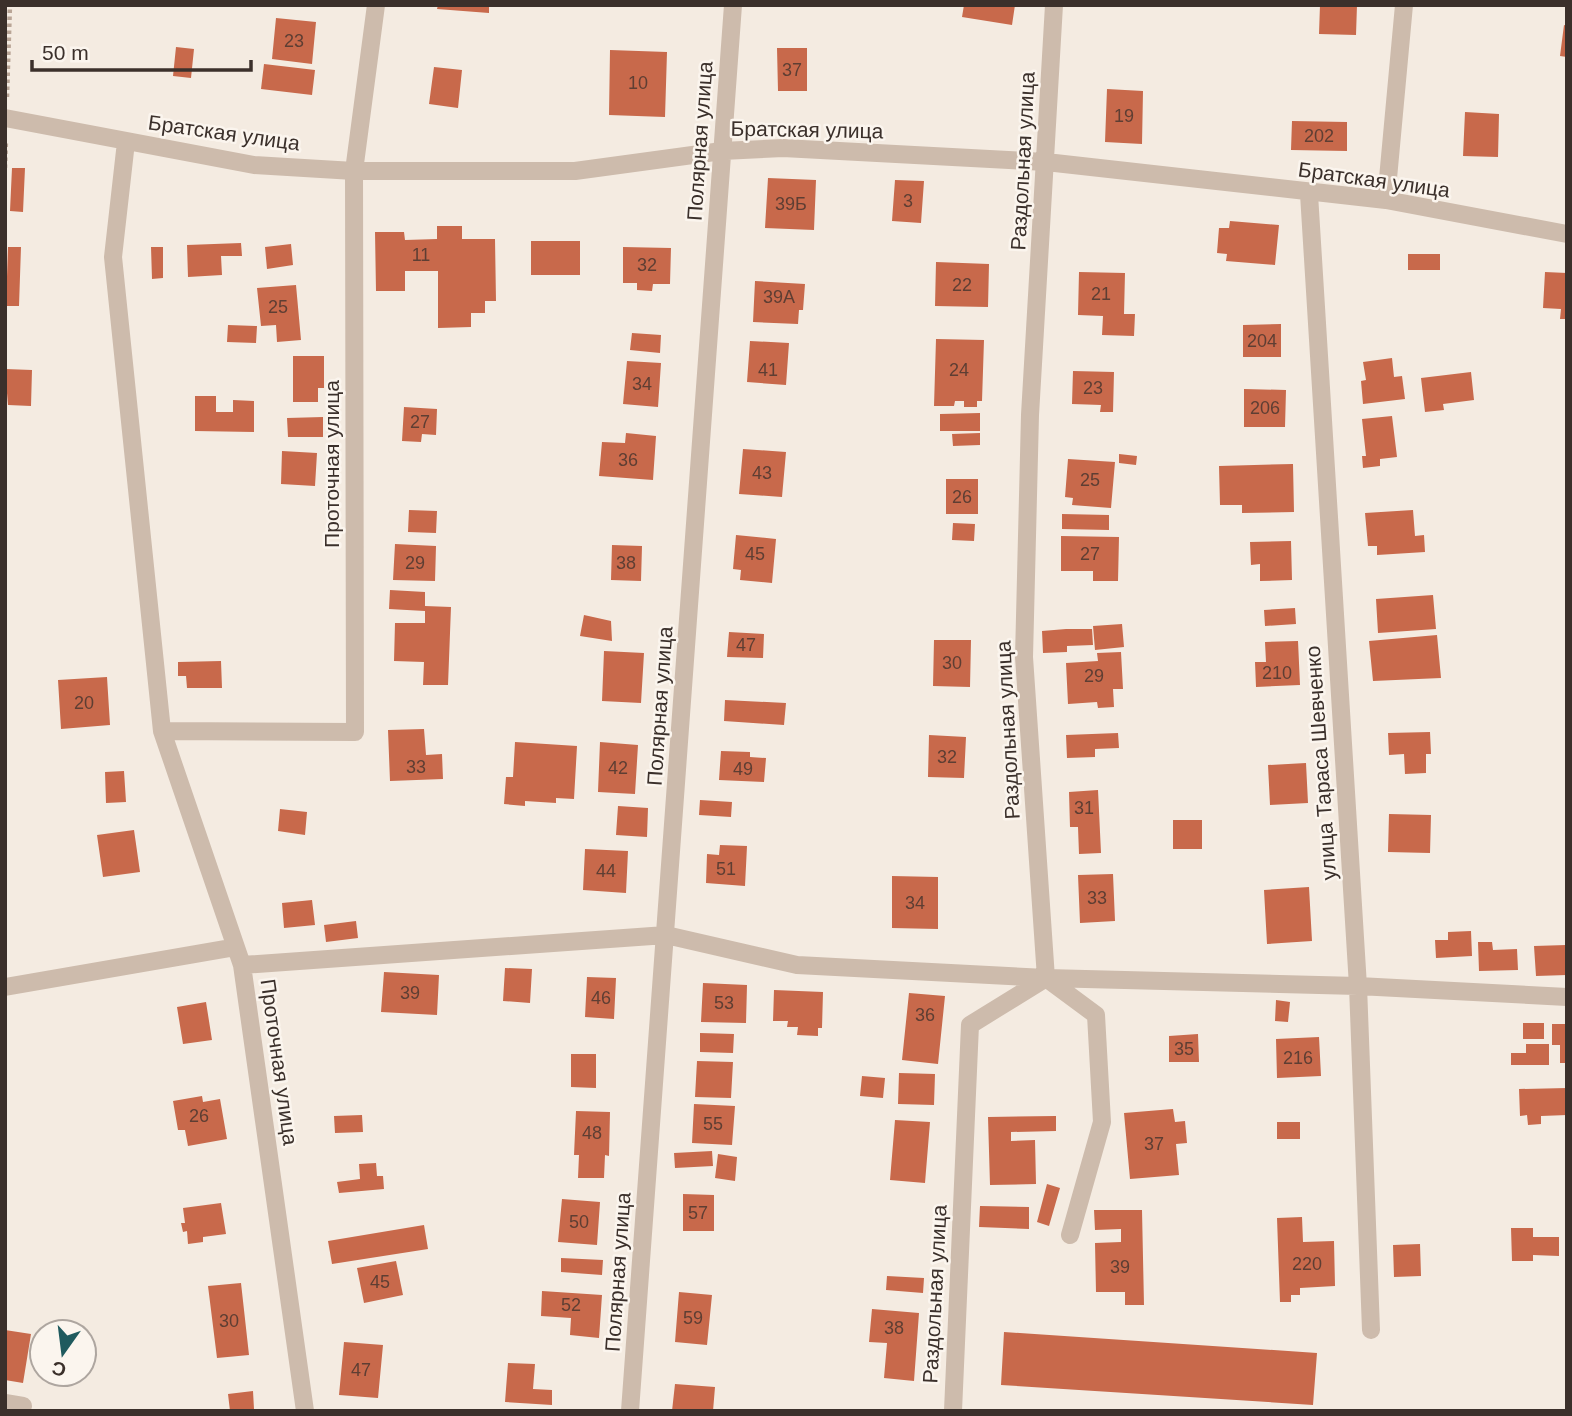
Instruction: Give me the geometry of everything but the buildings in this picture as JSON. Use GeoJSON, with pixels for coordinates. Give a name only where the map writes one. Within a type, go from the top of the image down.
{"type":"FeatureCollection","features":[{"type":"Feature","properties":{"kind":"street","name":"Проточная улица"},"geometry":{"type":"LineString","coordinates":[[162,731],[355,732],[354,171],[376,5]]}},
{"type":"Feature","properties":{"kind":"street","name":"Полярная улица"},"geometry":{"type":"LineString","coordinates":[[630,1411],[733,5]]}},
{"type":"Feature","properties":{"kind":"street","name":"Раздольная улица"},"geometry":{"type":"LineString","coordinates":[[953,1411],[970,1025],[1046,978],[1024,657],[1030,415],[1054,5]]}},
{"type":"Feature","properties":{"kind":"street"},"geometry":{"type":"LineString","coordinates":[[1386,200],[1404,5]]}},
{"type":"Feature","properties":{"kind":"street","name":"Братская улица"},"geometry":{"type":"LineString","coordinates":[[6,118],[254,165],[354,171],[575,171],[722,151],[783,148],[1046,162],[1309,194],[1386,200],[1567,234]]}},
{"type":"Feature","properties":{"kind":"street","name":"Проточная улица"},"geometry":{"type":"LineString","coordinates":[[126,142],[113,257],[162,731],[242,965],[305,1411]]}},
{"type":"Feature","properties":{"kind":"street","name":"улица Тараса Шевченко"},"geometry":{"type":"LineString","coordinates":[[1309,194],[1358,986],[1371,1330]]}},
{"type":"Feature","properties":{"kind":"street"},"geometry":{"type":"LineString","coordinates":[[242,965],[666,935],[797,965],[1046,978],[1358,986],[1567,997]]}},
{"type":"Feature","properties":{"kind":"street"},"geometry":{"type":"LineString","coordinates":[[5,987],[236,947]]}},
{"type":"Feature","properties":{"kind":"street"},"geometry":{"type":"LineString","coordinates":[[1046,978],[1096,1015],[1102,1122],[1070,1235]]}},
{"type":"Feature","properties":{"kind":"path"},"geometry":{"type":"LineString","coordinates":[[5,168],[10,5]]}}]}
